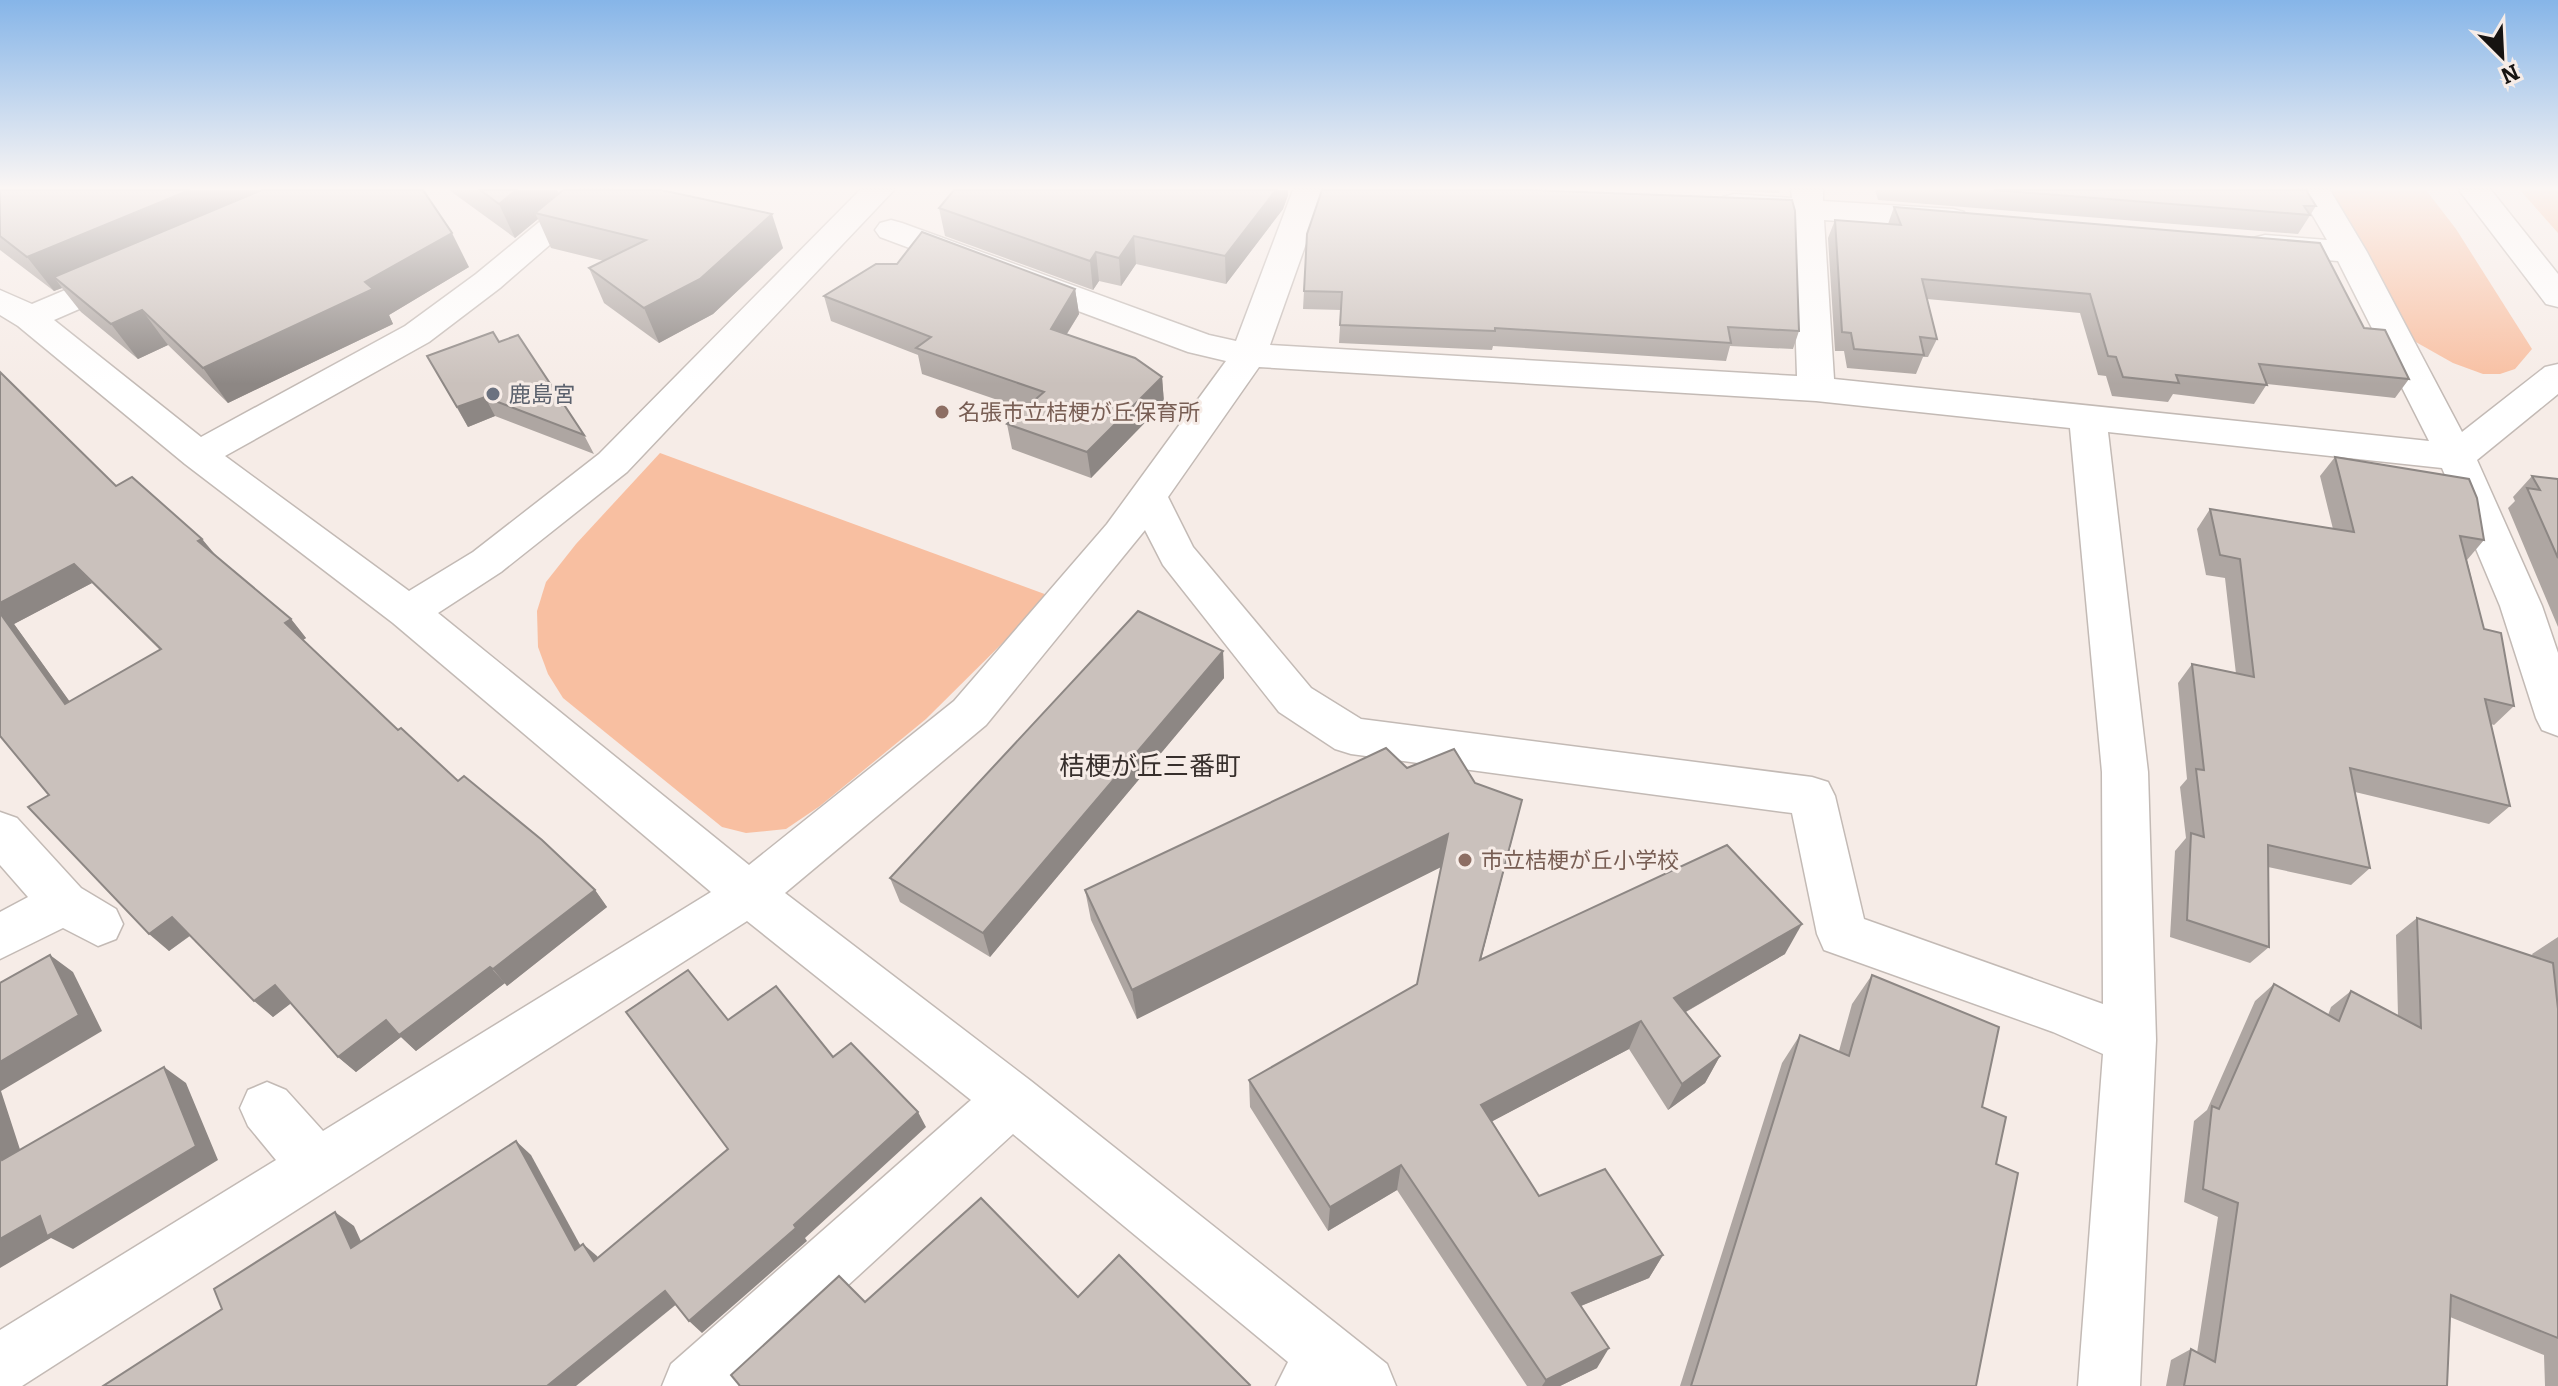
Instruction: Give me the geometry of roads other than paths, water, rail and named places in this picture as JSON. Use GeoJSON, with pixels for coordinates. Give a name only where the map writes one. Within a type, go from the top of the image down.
{"type":"FeatureCollection","features":[{"type":"Feature","properties":{"kind":"street"},"geometry":{"type":"LineString","coordinates":[[198,455],[417,334],[520,255]]}},
{"type":"Feature","properties":{"kind":"street"},"geometry":{"type":"LineString","coordinates":[[408,612],[487,562],[613,463],[815,255]]}},
{"type":"Feature","properties":{"kind":"street"},"geometry":{"type":"LineString","coordinates":[[958,255],[1200,344],[1249,355],[1816,389],[2456,457],[2558,375]]}},
{"type":"Feature","properties":{"kind":"street"},"geometry":{"type":"LineString","coordinates":[[0,1365],[749,894],[970,713],[1121,534],[1249,355],[1285,255]]}},
{"type":"Feature","properties":{"kind":"street"},"geometry":{"type":"LineString","coordinates":[[1810,255],[1816,389]]}},
{"type":"Feature","properties":{"kind":"street"},"geometry":{"type":"LineString","coordinates":[[2351,255],[2456,457],[2521,606],[2558,718]]}},
{"type":"Feature","properties":{"kind":"street"},"geometry":{"type":"LineString","coordinates":[[2527,255],[2558,297]]}},
{"type":"Feature","properties":{"kind":"street"},"geometry":{"type":"LineString","coordinates":[[0,339],[22,313],[158,263]]}},
{"type":"Feature","properties":{"kind":"street"},"geometry":{"type":"LineString","coordinates":[[22,313],[198,455],[408,612],[749,894],[1012,1099],[1334,1377]]}},
{"type":"Feature","properties":{"kind":"street"},"geometry":{"type":"LineString","coordinates":[[2088,417],[2125,772],[2130,1040],[2109,1386]]}},
{"type":"Feature","properties":{"kind":"street"},"geometry":{"type":"LineString","coordinates":[[1147,495],[1177,555],[1295,700],[1351,736],[1812,796],[1842,934],[2066,1013],[2130,1040]]}},
{"type":"Feature","properties":{"kind":"street"},"geometry":{"type":"LineString","coordinates":[[0,832],[81,914],[0,937]]}},
{"type":"Feature","properties":{"kind":"street"},"geometry":{"type":"LineString","coordinates":[[693,1386],[1012,1099]]}},
{"type":"Feature","properties":{"kind":"street"},"geometry":{"type":"LineString","coordinates":[[267,1108],[316,1164]]}},
{"type":"Feature","properties":{"kind":"place","name":"鹿島宮"},"geometry":{"type":"Point","coordinates":[493,394]}},
{"type":"Feature","properties":{"kind":"place","name":"名張市立桔梗が丘保育所"},"geometry":{"type":"Point","coordinates":[942,412]}},
{"type":"Feature","properties":{"kind":"place","name":"市立桔梗が丘小学校"},"geometry":{"type":"Point","coordinates":[1465,860]}},
{"type":"Feature","properties":{"kind":"district","name":"桔梗が丘三番町"},"geometry":{"type":"Point","coordinates":[1150,766]}}]}
